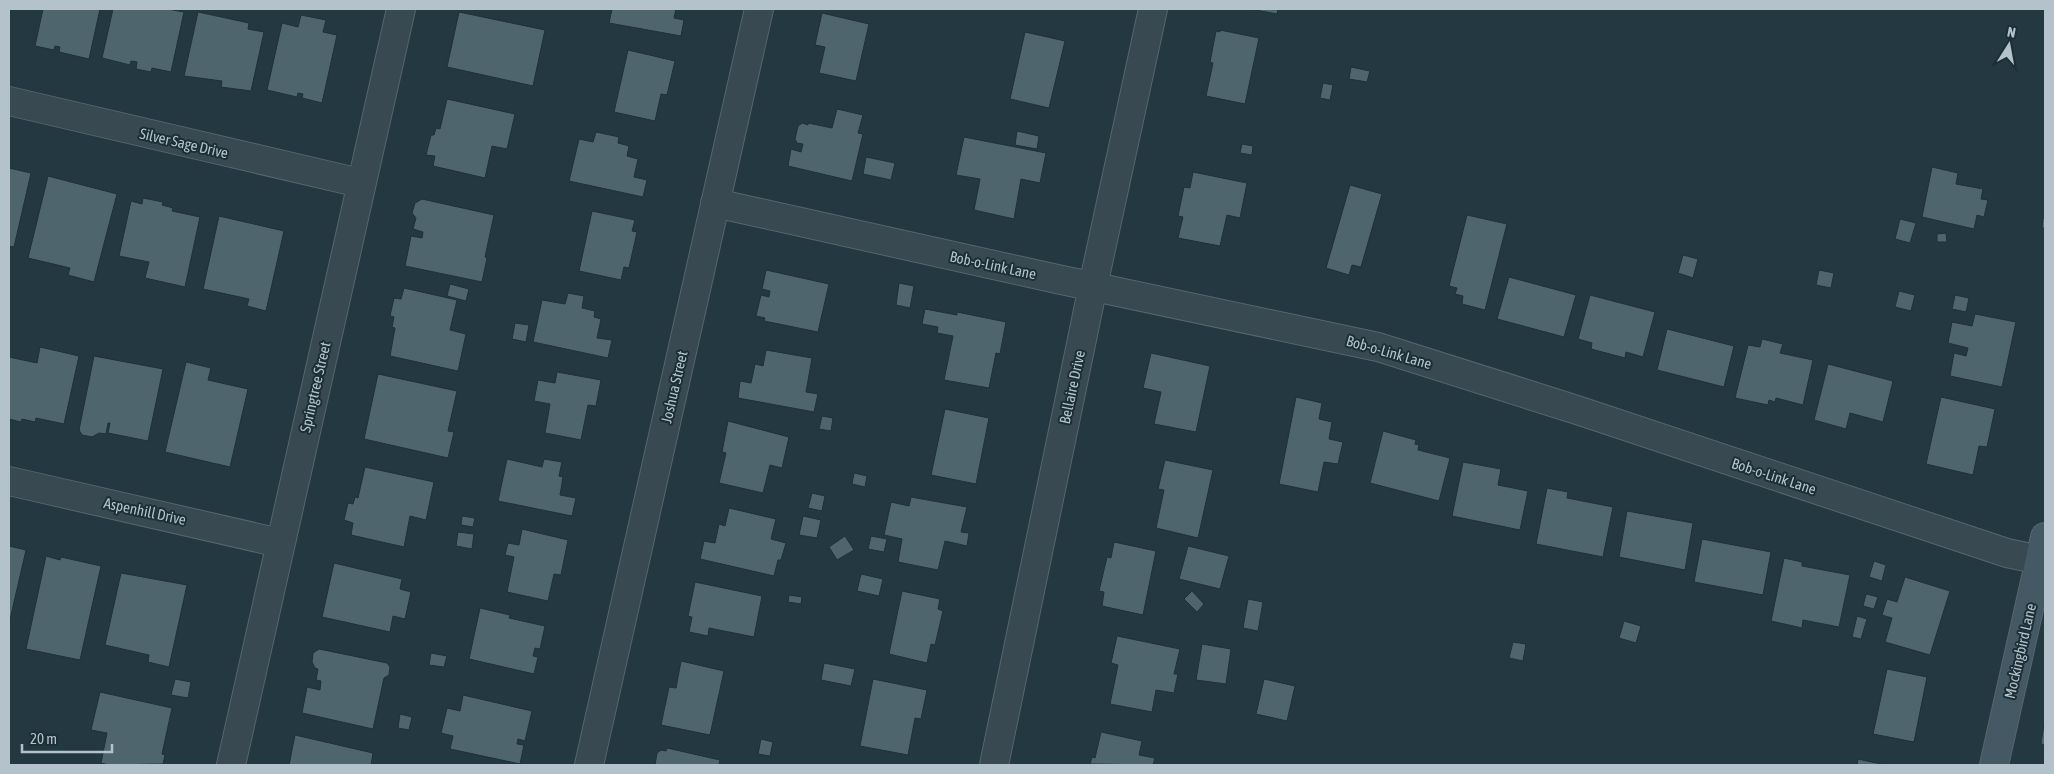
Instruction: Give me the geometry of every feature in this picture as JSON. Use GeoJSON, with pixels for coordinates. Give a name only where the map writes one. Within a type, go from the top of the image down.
{"type":"FeatureCollection","features":[{"type":"Feature","properties":{"kind":"street","name":"Springtree Street"},"geometry":{"type":"LineString","coordinates":[[231,765],[360,183],[401,9]]}},
{"type":"Feature","properties":{"kind":"street","name":"Joshua Street"},"geometry":{"type":"LineString","coordinates":[[590,765],[759,9]]}},
{"type":"Feature","properties":{"kind":"street","name":"Bellaire Drive"},"geometry":{"type":"LineString","coordinates":[[994,765],[1093,286],[1154,9]]}},
{"type":"Feature","properties":{"kind":"street","name":"Silver Sage Drive"},"geometry":{"type":"LineString","coordinates":[[9,101],[360,183]]}},
{"type":"Feature","properties":{"kind":"street","name":"Bob-o-Link Lane"},"geometry":{"type":"LineString","coordinates":[[715,203],[1378,347],[1577,410],[1998,550],[2043,553]]}},
{"type":"Feature","properties":{"kind":"street","name":"Aspenhill Drive"},"geometry":{"type":"LineString","coordinates":[[9,481],[280,543]]}},
{"type":"Feature","properties":{"kind":"street","name":"Mockingbird Lane"},"geometry":{"type":"LineString","coordinates":[[1994,765],[2043,553]]}},
{"type":"Feature","properties":{"kind":"building"},"geometry":{"type":"Polygon","coordinates":[[[43,9],[100,9],[89,59],[59,52],[60,47],[55,46],[54,50],[35,46],[43,9]]]}},
{"type":"Feature","properties":{"kind":"building"},"geometry":{"type":"Polygon","coordinates":[[[113,9],[168,9],[184,12],[171,72],[152,68],[151,72],[136,69],[137,62],[131,61],[130,65],[102,58],[113,9]]]}},
{"type":"Feature","properties":{"kind":"building"},"geometry":{"type":"Polygon","coordinates":[[[612,9],[676,9],[674,18],[684,20],[681,36],[609,23],[612,9]]]}},
{"type":"Feature","properties":{"kind":"building"},"geometry":{"type":"Polygon","coordinates":[[[1250,9],[1278,9],[1277,14],[1250,9]]]}},
{"type":"Feature","properties":{"kind":"building"},"geometry":{"type":"Polygon","coordinates":[[[198,12],[249,23],[248,29],[264,32],[251,91],[221,87],[222,81],[184,76],[198,12]]]}},
{"type":"Feature","properties":{"kind":"building"},"geometry":{"type":"Polygon","coordinates":[[[459,12],[545,30],[533,86],[447,67],[459,12]]]}},
{"type":"Feature","properties":{"kind":"building"},"geometry":{"type":"Polygon","coordinates":[[[822,13],[869,24],[856,81],[819,73],[825,47],[815,45],[822,13]]]}},
{"type":"Feature","properties":{"kind":"building"},"geometry":{"type":"Polygon","coordinates":[[[301,15],[326,20],[323,32],[337,35],[322,103],[302,98],[303,94],[298,93],[297,97],[267,90],[282,23],[298,27],[301,15]]]}},
{"type":"Feature","properties":{"kind":"building"},"geometry":{"type":"Polygon","coordinates":[[[1220,30],[1259,38],[1245,104],[1206,96],[1213,63],[1210,62],[1216,31],[1220,32],[1220,30]]]}},
{"type":"Feature","properties":{"kind":"building"},"geometry":{"type":"Polygon","coordinates":[[[1025,32],[1065,41],[1049,108],[1010,99],[1025,32]]]}},
{"type":"Feature","properties":{"kind":"building"},"geometry":{"type":"Polygon","coordinates":[[[628,50],[675,61],[667,95],[661,94],[655,121],[614,112],[628,50]]]}},
{"type":"Feature","properties":{"kind":"building"},"geometry":{"type":"Polygon","coordinates":[[[1351,67],[1370,71],[1367,82],[1349,79],[1351,67]]]}},
{"type":"Feature","properties":{"kind":"building"},"geometry":{"type":"Polygon","coordinates":[[[1323,83],[1333,85],[1330,100],[1320,98],[1323,83]]]}},
{"type":"Feature","properties":{"kind":"building"},"geometry":{"type":"Polygon","coordinates":[[[447,99],[515,114],[507,149],[492,146],[485,178],[433,166],[435,156],[426,155],[431,135],[434,135],[436,128],[440,129],[447,99]]]}},
{"type":"Feature","properties":{"kind":"building"},"geometry":{"type":"Polygon","coordinates":[[[837,109],[863,115],[858,133],[863,134],[852,181],[788,166],[791,149],[801,152],[803,144],[797,143],[795,139],[798,126],[802,123],[808,125],[808,123],[832,128],[837,109]]]}},
{"type":"Feature","properties":{"kind":"building"},"geometry":{"type":"Polygon","coordinates":[[[1017,131],[1039,136],[1037,149],[1015,145],[1017,131]]]}},
{"type":"Feature","properties":{"kind":"building"},"geometry":{"type":"Polygon","coordinates":[[[596,132],[619,137],[618,143],[629,146],[627,156],[638,159],[634,177],[647,180],[643,197],[569,181],[579,139],[593,142],[596,132]]]}},
{"type":"Feature","properties":{"kind":"building"},"geometry":{"type":"Polygon","coordinates":[[[964,137],[1046,153],[1040,183],[1021,179],[1014,219],[974,210],[980,179],[956,175],[964,137]]]}},
{"type":"Feature","properties":{"kind":"building"},"geometry":{"type":"Polygon","coordinates":[[[1242,144],[1253,146],[1252,155],[1240,153],[1242,144]]]}},
{"type":"Feature","properties":{"kind":"building"},"geometry":{"type":"Polygon","coordinates":[[[866,157],[895,163],[891,180],[863,174],[866,157]]]}},
{"type":"Feature","properties":{"kind":"building"},"geometry":{"type":"Polygon","coordinates":[[[1932,167],[1958,173],[1956,184],[1983,189],[1981,199],[1988,200],[1984,217],[1977,215],[1974,229],[1922,217],[1932,167]]]}},
{"type":"Feature","properties":{"kind":"building"},"geometry":{"type":"Polygon","coordinates":[[[9,168],[31,173],[14,247],[9,246],[9,168]]]}},
{"type":"Feature","properties":{"kind":"building"},"geometry":{"type":"Polygon","coordinates":[[[1193,172],[1247,183],[1240,218],[1227,215],[1220,246],[1178,238],[1183,217],[1178,216],[1184,187],[1190,188],[1193,172]]]}},
{"type":"Feature","properties":{"kind":"building"},"geometry":{"type":"Polygon","coordinates":[[[48,176],[117,194],[94,282],[68,275],[70,268],[28,258],[48,176]]]}},
{"type":"Feature","properties":{"kind":"building"},"geometry":{"type":"Polygon","coordinates":[[[1350,185],[1382,194],[1361,267],[1352,265],[1349,275],[1326,268],[1350,185]]]}},
{"type":"Feature","properties":{"kind":"building"},"geometry":{"type":"Polygon","coordinates":[[[143,198],[163,202],[162,205],[173,208],[172,211],[200,217],[185,287],[145,278],[149,262],[119,256],[131,201],[142,204],[143,198]]]}},
{"type":"Feature","properties":{"kind":"building"},"geometry":{"type":"Polygon","coordinates":[[[422,199],[494,215],[482,282],[405,266],[411,236],[422,238],[423,232],[413,229],[416,218],[412,213],[415,203],[422,199]]]}},
{"type":"Feature","properties":{"kind":"building"},"geometry":{"type":"Polygon","coordinates":[[[592,211],[635,220],[632,231],[637,232],[629,268],[624,267],[621,280],[579,271],[592,211]]]}},
{"type":"Feature","properties":{"kind":"building"},"geometry":{"type":"Polygon","coordinates":[[[1467,215],[1507,224],[1485,310],[1462,304],[1463,296],[1455,294],[1457,288],[1449,286],[1467,215]]]}},
{"type":"Feature","properties":{"kind":"building"},"geometry":{"type":"Polygon","coordinates":[[[219,216],[284,231],[266,311],[247,306],[249,299],[203,289],[219,216]]]}},
{"type":"Feature","properties":{"kind":"building"},"geometry":{"type":"Polygon","coordinates":[[[2043,218],[2045,219],[2045,228],[2042,228],[2043,218]]]}},
{"type":"Feature","properties":{"kind":"building"},"geometry":{"type":"Polygon","coordinates":[[[1900,219],[1916,223],[1910,243],[1895,239],[1900,219]]]}},
{"type":"Feature","properties":{"kind":"building"},"geometry":{"type":"Polygon","coordinates":[[[1946,233],[1947,242],[1937,242],[1937,234],[1946,233]]]}},
{"type":"Feature","properties":{"kind":"building"},"geometry":{"type":"Polygon","coordinates":[[[1683,255],[1698,259],[1693,278],[1678,273],[1683,255]]]}},
{"type":"Feature","properties":{"kind":"building"},"geometry":{"type":"Polygon","coordinates":[[[766,270],[829,284],[818,332],[764,321],[765,318],[756,316],[761,295],[769,297],[770,291],[762,289],[766,270]]]}},
{"type":"Feature","properties":{"kind":"building"},"geometry":{"type":"Polygon","coordinates":[[[1819,270],[1834,273],[1831,288],[1816,285],[1819,270]]]}},
{"type":"Feature","properties":{"kind":"building"},"geometry":{"type":"Polygon","coordinates":[[[1509,277],[1576,295],[1564,337],[1497,319],[1509,277]]]}},
{"type":"Feature","properties":{"kind":"building"},"geometry":{"type":"Polygon","coordinates":[[[899,283],[914,286],[910,308],[896,305],[899,283]]]}},
{"type":"Feature","properties":{"kind":"building"},"geometry":{"type":"Polygon","coordinates":[[[450,284],[469,289],[466,301],[447,296],[450,284]]]}},
{"type":"Feature","properties":{"kind":"building"},"geometry":{"type":"Polygon","coordinates":[[[404,288],[457,300],[450,330],[466,334],[458,371],[390,356],[395,328],[392,327],[394,317],[390,316],[394,298],[401,299],[404,288]]]}},
{"type":"Feature","properties":{"kind":"building"},"geometry":{"type":"Polygon","coordinates":[[[1899,291],[1915,295],[1911,311],[1895,307],[1899,291]]]}},
{"type":"Feature","properties":{"kind":"building"},"geometry":{"type":"Polygon","coordinates":[[[568,293],[584,296],[582,308],[595,311],[594,317],[601,319],[597,338],[612,340],[608,358],[533,342],[542,300],[565,304],[568,293]]]}},
{"type":"Feature","properties":{"kind":"building"},"geometry":{"type":"Polygon","coordinates":[[[1590,295],[1655,312],[1643,357],[1626,352],[1625,358],[1591,349],[1592,343],[1578,339],[1590,295]]]}},
{"type":"Feature","properties":{"kind":"building"},"geometry":{"type":"Polygon","coordinates":[[[1955,295],[1969,298],[1966,312],[1952,309],[1955,295]]]}},
{"type":"Feature","properties":{"kind":"building"},"geometry":{"type":"Polygon","coordinates":[[[925,309],[957,315],[957,312],[1006,322],[1000,354],[996,353],[989,388],[944,380],[953,336],[937,333],[938,327],[922,324],[925,309]]]}},
{"type":"Feature","properties":{"kind":"building"},"geometry":{"type":"Polygon","coordinates":[[[1975,314],[2016,322],[2002,387],[1950,376],[1954,353],[1966,356],[1968,348],[1948,343],[1952,322],[1972,326],[1975,314]]]}},
{"type":"Feature","properties":{"kind":"building"},"geometry":{"type":"Polygon","coordinates":[[[515,323],[529,325],[526,342],[512,339],[515,323]]]}},
{"type":"Feature","properties":{"kind":"building"},"geometry":{"type":"Polygon","coordinates":[[[1667,329],[1734,346],[1724,387],[1657,370],[1667,329]]]}},
{"type":"Feature","properties":{"kind":"building"},"geometry":{"type":"Polygon","coordinates":[[[1762,339],[1783,344],[1780,353],[1813,360],[1803,405],[1776,398],[1775,402],[1769,400],[1768,405],[1735,398],[1748,345],[1760,347],[1762,339]]]}},
{"type":"Feature","properties":{"kind":"building"},"geometry":{"type":"Polygon","coordinates":[[[40,347],[79,356],[64,424],[36,418],[35,422],[22,419],[21,422],[9,419],[9,357],[37,363],[40,347]]]}},
{"type":"Feature","properties":{"kind":"building"},"geometry":{"type":"Polygon","coordinates":[[[766,350],[812,358],[806,392],[818,394],[814,412],[738,398],[740,381],[751,383],[755,364],[763,366],[766,350]]]}},
{"type":"Feature","properties":{"kind":"building"},"geometry":{"type":"Polygon","coordinates":[[[1151,353],[1210,366],[1196,432],[1154,424],[1161,392],[1143,388],[1151,353]]]}},
{"type":"Feature","properties":{"kind":"building"},"geometry":{"type":"Polygon","coordinates":[[[94,356],[163,369],[148,441],[108,433],[110,423],[108,423],[106,434],[99,433],[92,437],[82,435],[79,430],[94,356]]]}},
{"type":"Feature","properties":{"kind":"building"},"geometry":{"type":"Polygon","coordinates":[[[186,362],[211,368],[208,380],[248,389],[230,467],[165,452],[186,362]]]}},
{"type":"Feature","properties":{"kind":"building"},"geometry":{"type":"Polygon","coordinates":[[[1828,364],[1893,381],[1883,422],[1850,413],[1846,429],[1814,420],[1828,364]]]}},
{"type":"Feature","properties":{"kind":"building"},"geometry":{"type":"Polygon","coordinates":[[[557,372],[601,380],[596,406],[588,405],[581,440],[545,433],[550,404],[534,401],[538,380],[555,383],[557,372]]]}},
{"type":"Feature","properties":{"kind":"building"},"geometry":{"type":"Polygon","coordinates":[[[378,374],[457,391],[448,431],[454,432],[448,458],[364,439],[378,374]]]}},
{"type":"Feature","properties":{"kind":"building"},"geometry":{"type":"Polygon","coordinates":[[[1296,397],[1322,403],[1319,419],[1332,422],[1329,439],[1343,442],[1338,464],[1324,462],[1318,492],[1279,484],[1296,397]]]}},
{"type":"Feature","properties":{"kind":"building"},"geometry":{"type":"Polygon","coordinates":[[[1941,397],[1995,409],[1987,447],[1979,446],[1973,475],[1926,464],[1941,397]]]}},
{"type":"Feature","properties":{"kind":"building"},"geometry":{"type":"Polygon","coordinates":[[[945,409],[989,418],[976,484],[931,475],[945,409]]]}},
{"type":"Feature","properties":{"kind":"building"},"geometry":{"type":"Polygon","coordinates":[[[822,416],[833,418],[831,431],[819,429],[822,416]]]}},
{"type":"Feature","properties":{"kind":"building"},"geometry":{"type":"Polygon","coordinates":[[[728,421],[789,437],[782,468],[770,465],[763,493],[719,483],[726,453],[722,452],[728,421]]]}},
{"type":"Feature","properties":{"kind":"building"},"geometry":{"type":"Polygon","coordinates":[[[1383,431],[1416,440],[1415,444],[1419,445],[1418,450],[1450,458],[1439,501],[1370,483],[1383,431]]]}},
{"type":"Feature","properties":{"kind":"building"},"geometry":{"type":"Polygon","coordinates":[[[507,459],[542,467],[544,459],[562,462],[559,476],[563,477],[560,495],[576,498],[572,516],[498,501],[507,459]]]}},
{"type":"Feature","properties":{"kind":"building"},"geometry":{"type":"Polygon","coordinates":[[[1165,460],[1213,470],[1198,538],[1156,528],[1164,490],[1158,489],[1165,460]]]}},
{"type":"Feature","properties":{"kind":"building"},"geometry":{"type":"Polygon","coordinates":[[[1463,462],[1501,469],[1498,485],[1528,491],[1520,530],[1452,516],[1463,462]]]}},
{"type":"Feature","properties":{"kind":"building"},"geometry":{"type":"Polygon","coordinates":[[[365,467],[434,482],[426,520],[410,516],[404,547],[351,535],[353,523],[344,520],[348,503],[353,504],[355,497],[358,498],[365,467]]]}},
{"type":"Feature","properties":{"kind":"building"},"geometry":{"type":"Polygon","coordinates":[[[854,473],[867,476],[865,487],[852,484],[854,473]]]}},
{"type":"Feature","properties":{"kind":"building"},"geometry":{"type":"Polygon","coordinates":[[[1547,488],[1568,492],[1567,498],[1613,507],[1603,557],[1536,544],[1547,488]]]}},
{"type":"Feature","properties":{"kind":"building"},"geometry":{"type":"Polygon","coordinates":[[[812,493],[825,496],[822,511],[808,508],[812,493]]]}},
{"type":"Feature","properties":{"kind":"building"},"geometry":{"type":"Polygon","coordinates":[[[911,497],[967,507],[961,532],[969,533],[967,546],[945,541],[938,570],[898,562],[902,539],[884,535],[891,502],[909,506],[911,497]]]}},
{"type":"Feature","properties":{"kind":"building"},"geometry":{"type":"Polygon","coordinates":[[[729,508],[776,519],[771,539],[786,543],[781,560],[778,560],[774,576],[700,559],[704,541],[715,543],[719,524],[725,526],[729,508]]]}},
{"type":"Feature","properties":{"kind":"building"},"geometry":{"type":"Polygon","coordinates":[[[1627,511],[1693,523],[1685,570],[1619,557],[1627,511]]]}},
{"type":"Feature","properties":{"kind":"building"},"geometry":{"type":"Polygon","coordinates":[[[462,516],[475,518],[473,527],[461,525],[462,516]]]}},
{"type":"Feature","properties":{"kind":"building"},"geometry":{"type":"Polygon","coordinates":[[[803,516],[821,520],[817,538],[799,535],[803,516]]]}},
{"type":"Feature","properties":{"kind":"building"},"geometry":{"type":"Polygon","coordinates":[[[522,529],[568,540],[561,575],[554,574],[548,601],[507,592],[514,557],[505,555],[508,543],[519,545],[522,529]]]}},
{"type":"Feature","properties":{"kind":"building"},"geometry":{"type":"Polygon","coordinates":[[[458,532],[474,534],[472,549],[456,546],[458,532]]]}},
{"type":"Feature","properties":{"kind":"building"},"geometry":{"type":"Polygon","coordinates":[[[845,536],[854,550],[837,560],[829,547],[845,536]]]}},
{"type":"Feature","properties":{"kind":"building"},"geometry":{"type":"Polygon","coordinates":[[[871,536],[887,539],[884,552],[868,549],[871,536]]]}},
{"type":"Feature","properties":{"kind":"building"},"geometry":{"type":"Polygon","coordinates":[[[1702,539],[1771,552],[1763,595],[1694,582],[1702,539]]]}},
{"type":"Feature","properties":{"kind":"building"},"geometry":{"type":"Polygon","coordinates":[[[1114,542],[1156,551],[1143,615],[1102,606],[1104,592],[1099,591],[1107,557],[1111,558],[1114,542]]]}},
{"type":"Feature","properties":{"kind":"building"},"geometry":{"type":"Polygon","coordinates":[[[9,546],[26,550],[9,624],[9,546]]]}},
{"type":"Feature","properties":{"kind":"building"},"geometry":{"type":"Polygon","coordinates":[[[1188,546],[1229,556],[1220,589],[1179,579],[1188,546]]]}},
{"type":"Feature","properties":{"kind":"building"},"geometry":{"type":"Polygon","coordinates":[[[46,556],[60,560],[61,557],[101,566],[80,660],[26,649],[46,556]]]}},
{"type":"Feature","properties":{"kind":"building"},"geometry":{"type":"Polygon","coordinates":[[[1784,558],[1802,562],[1802,566],[1850,575],[1839,627],[1803,620],[1802,628],[1771,621],[1784,558]]]}},
{"type":"Feature","properties":{"kind":"building"},"geometry":{"type":"Polygon","coordinates":[[[1874,561],[1886,565],[1882,581],[1869,577],[1874,561]]]}},
{"type":"Feature","properties":{"kind":"building"},"geometry":{"type":"Polygon","coordinates":[[[334,563],[402,579],[400,589],[411,592],[405,619],[393,616],[390,632],[322,617],[334,563]]]}},
{"type":"Feature","properties":{"kind":"building"},"geometry":{"type":"Polygon","coordinates":[[[121,573],[187,585],[169,667],[148,662],[149,655],[105,645],[121,573]]]}},
{"type":"Feature","properties":{"kind":"building"},"geometry":{"type":"Polygon","coordinates":[[[861,574],[883,579],[879,596],[857,591],[861,574]]]}},
{"type":"Feature","properties":{"kind":"building"},"geometry":{"type":"Polygon","coordinates":[[[1905,577],[1950,591],[1930,655],[1885,642],[1892,618],[1882,615],[1887,599],[1897,602],[1905,577]]]}},
{"type":"Feature","properties":{"kind":"building"},"geometry":{"type":"Polygon","coordinates":[[[695,582],[762,596],[754,637],[709,628],[708,636],[689,632],[692,617],[688,616],[695,582]]]}},
{"type":"Feature","properties":{"kind":"building"},"geometry":{"type":"Polygon","coordinates":[[[902,591],[940,599],[938,609],[943,611],[935,645],[931,644],[927,663],[889,654],[902,591]]]}},
{"type":"Feature","properties":{"kind":"building"},"geometry":{"type":"Polygon","coordinates":[[[1192,591],[1204,604],[1197,612],[1184,599],[1192,591]]]}},
{"type":"Feature","properties":{"kind":"building"},"geometry":{"type":"Polygon","coordinates":[[[1866,594],[1878,597],[1874,609],[1863,606],[1866,594]]]}},
{"type":"Feature","properties":{"kind":"building"},"geometry":{"type":"Polygon","coordinates":[[[789,595],[802,597],[801,604],[788,602],[789,595]]]}},
{"type":"Feature","properties":{"kind":"building"},"geometry":{"type":"Polygon","coordinates":[[[1248,599],[1263,602],[1258,631],[1243,628],[1248,599]]]}},
{"type":"Feature","properties":{"kind":"building"},"geometry":{"type":"Polygon","coordinates":[[[480,608],[510,615],[509,618],[545,626],[540,649],[535,648],[533,656],[538,657],[534,674],[469,659],[480,608]]]}},
{"type":"Feature","properties":{"kind":"building"},"geometry":{"type":"Polygon","coordinates":[[[1857,616],[1867,619],[1861,639],[1852,637],[1857,616]]]}},
{"type":"Feature","properties":{"kind":"building"},"geometry":{"type":"Polygon","coordinates":[[[1624,621],[1641,626],[1636,643],[1619,638],[1624,621]]]}},
{"type":"Feature","properties":{"kind":"building"},"geometry":{"type":"Polygon","coordinates":[[[1117,636],[1180,649],[1174,674],[1178,674],[1174,693],[1156,690],[1152,712],[1110,704],[1118,665],[1111,663],[1117,636]]]}},
{"type":"Feature","properties":{"kind":"building"},"geometry":{"type":"Polygon","coordinates":[[[1513,642],[1526,644],[1523,661],[1509,658],[1513,642]]]}},
{"type":"Feature","properties":{"kind":"building"},"geometry":{"type":"Polygon","coordinates":[[[1202,644],[1231,649],[1226,684],[1196,680],[1202,644]]]}},
{"type":"Feature","properties":{"kind":"building"},"geometry":{"type":"Polygon","coordinates":[[[319,649],[387,663],[390,667],[389,675],[384,678],[373,729],[302,713],[307,687],[320,690],[321,681],[316,680],[318,669],[315,668],[312,662],[313,653],[319,649]]]}},
{"type":"Feature","properties":{"kind":"building"},"geometry":{"type":"Polygon","coordinates":[[[431,653],[447,656],[444,667],[429,665],[431,653]]]}},
{"type":"Feature","properties":{"kind":"building"},"geometry":{"type":"Polygon","coordinates":[[[681,661],[724,671],[710,735],[661,725],[669,687],[676,688],[681,661]]]}},
{"type":"Feature","properties":{"kind":"building"},"geometry":{"type":"Polygon","coordinates":[[[824,663],[855,669],[851,686],[821,680],[824,663]]]}},
{"type":"Feature","properties":{"kind":"building"},"geometry":{"type":"Polygon","coordinates":[[[1887,669],[1927,677],[1914,742],[1873,734],[1887,669]]]}},
{"type":"Feature","properties":{"kind":"building"},"geometry":{"type":"Polygon","coordinates":[[[175,679],[191,682],[188,698],[171,695],[175,679]]]}},
{"type":"Feature","properties":{"kind":"building"},"geometry":{"type":"Polygon","coordinates":[[[873,679],[927,690],[921,719],[915,718],[908,755],[860,746],[873,679]]]}},
{"type":"Feature","properties":{"kind":"building"},"geometry":{"type":"Polygon","coordinates":[[[1264,679],[1295,686],[1287,721],[1256,714],[1264,679]]]}},
{"type":"Feature","properties":{"kind":"building"},"geometry":{"type":"Polygon","coordinates":[[[100,692],[172,708],[162,754],[165,755],[163,764],[109,765],[101,763],[107,733],[91,730],[100,692]]]}},
{"type":"Feature","properties":{"kind":"building"},"geometry":{"type":"Polygon","coordinates":[[[463,695],[532,711],[525,741],[518,739],[517,744],[524,745],[520,764],[450,749],[453,736],[441,733],[447,708],[460,711],[463,695]]]}},
{"type":"Feature","properties":{"kind":"building"},"geometry":{"type":"Polygon","coordinates":[[[400,714],[412,717],[409,730],[398,728],[400,714]]]}},
{"type":"Feature","properties":{"kind":"building"},"geometry":{"type":"Polygon","coordinates":[[[2045,724],[2045,745],[2041,744],[2045,724]]]}},
{"type":"Feature","properties":{"kind":"building"},"geometry":{"type":"Polygon","coordinates":[[[1101,732],[1142,741],[1139,755],[1155,758],[1153,765],[1090,764],[1092,757],[1095,758],[1101,732]]]}},
{"type":"Feature","properties":{"kind":"building"},"geometry":{"type":"Polygon","coordinates":[[[295,735],[373,753],[371,765],[289,765],[295,735]]]}},
{"type":"Feature","properties":{"kind":"building"},"geometry":{"type":"Polygon","coordinates":[[[761,739],[773,742],[770,756],[758,754],[761,739]]]}},
{"type":"Feature","properties":{"kind":"building"},"geometry":{"type":"Polygon","coordinates":[[[667,748],[720,760],[719,765],[655,765],[657,753],[661,750],[666,751],[667,748]]]}},
{"type":"Feature","properties":{"kind":"building"},"geometry":{"type":"Polygon","coordinates":[[[1858,759],[1867,761],[1886,765],[1857,765],[1858,759]]]}}]}
